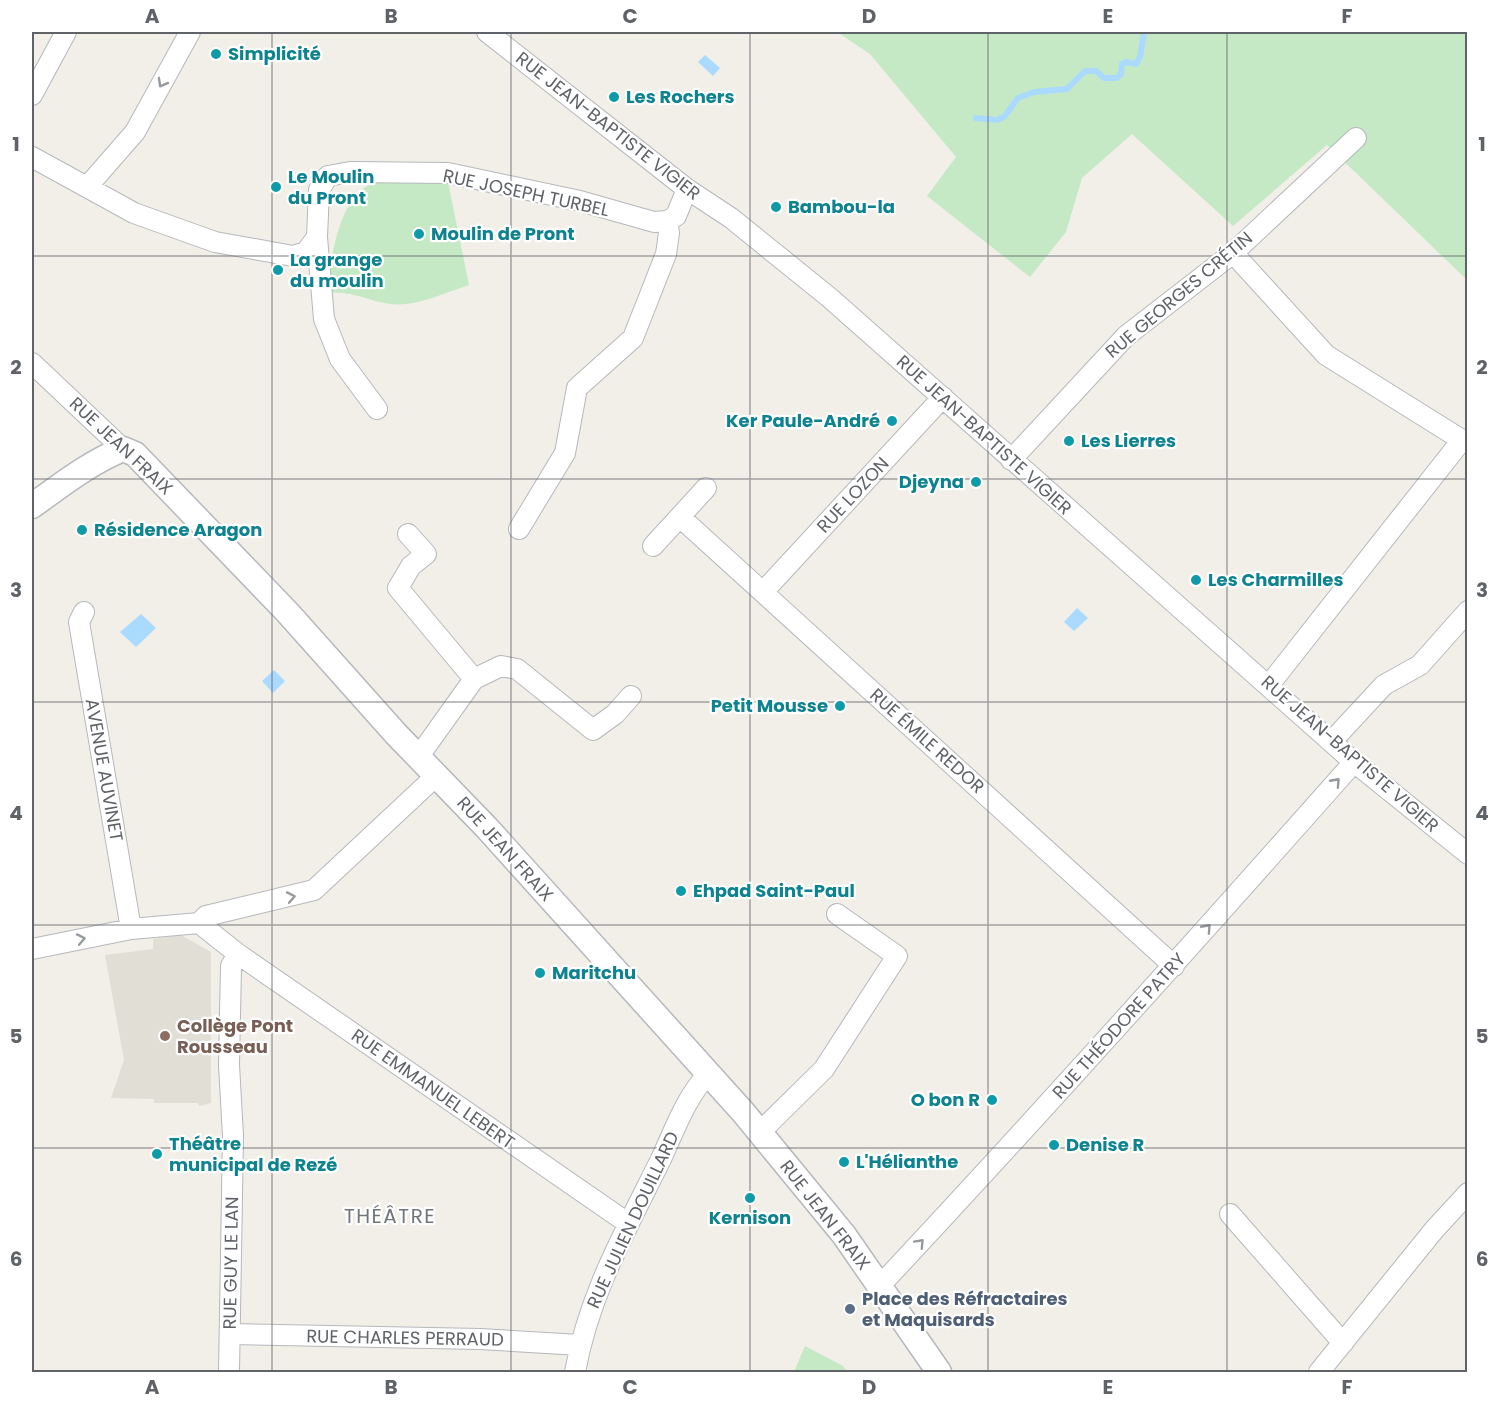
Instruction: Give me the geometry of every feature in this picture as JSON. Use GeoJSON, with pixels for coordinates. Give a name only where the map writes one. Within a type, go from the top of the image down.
{"type":"FeatureCollection","features":[{"type":"Feature","properties":{"kind":"street"},"geometry":{"type":"LineString","coordinates":[[32,96],[66,32]]}},
{"type":"Feature","properties":{"kind":"street"},"geometry":{"type":"LineString","coordinates":[[87,187],[135,132],[190,32]]}},
{"type":"Feature","properties":{"kind":"street","name":"RUE JEAN-BAPTISTE VIGIER"},"geometry":{"type":"LineString","coordinates":[[487,32],[687,189],[731,218],[803,276],[943,397],[1011,460],[1354,762],[1467,854]]}},
{"type":"Feature","properties":{"kind":"street","name":"RUE GEORGES CRÉTIN"},"geometry":{"type":"LineString","coordinates":[[1011,460],[1126,336],[1233,253],[1356,138]]}},
{"type":"Feature","properties":{"kind":"street"},"geometry":{"type":"LineString","coordinates":[[32,157],[134,213],[215,242],[293,256],[306,252],[317,237]]}},
{"type":"Feature","properties":{"kind":"street","name":"RUE JOSEPH TURBEL"},"geometry":{"type":"LineString","coordinates":[[377,409],[343,365],[327,327],[317,237],[319,190],[328,176],[339,172],[448,173],[580,201],[631,217],[667,221]]}},
{"type":"Feature","properties":{"kind":"street"},"geometry":{"type":"LineString","coordinates":[[519,529],[565,453],[577,388],[633,338],[666,254],[669,233],[667,221],[676,216],[687,189]]}},
{"type":"Feature","properties":{"kind":"street"},"geometry":{"type":"LineString","coordinates":[[1233,253],[1326,355],[1462,440],[1269,685]]}},
{"type":"Feature","properties":{"kind":"street","name":"RUE JEAN FRAIX"},"geometry":{"type":"LineString","coordinates":[[32,363],[123,449],[135,454],[272,597],[437,774],[708,1074],[760,1132],[844,1235],[939,1372]]}},
{"type":"Feature","properties":{"kind":"street","name":"RUE LOZON"},"geometry":{"type":"LineString","coordinates":[[763,592],[943,397]]}},
{"type":"Feature","properties":{"kind":"street"},"geometry":{"type":"LineString","coordinates":[[32,506],[84,468],[123,449]]}},
{"type":"Feature","properties":{"kind":"street"},"geometry":{"type":"LineString","coordinates":[[653,546],[706,488]]}},
{"type":"Feature","properties":{"kind":"street","name":"RUE ÉMILE REDOR"},"geometry":{"type":"LineString","coordinates":[[680,517],[1174,966]]}},
{"type":"Feature","properties":{"kind":"street"},"geometry":{"type":"LineString","coordinates":[[408,534],[426,554],[411,566],[398,588],[474,679]]}},
{"type":"Feature","properties":{"kind":"street"},"geometry":{"type":"LineString","coordinates":[[1332,741],[1384,685],[1420,665],[1467,611]]}},
{"type":"Feature","properties":{"kind":"street","name":"AVENUE AUVINET"},"geometry":{"type":"LineString","coordinates":[[84,612],[79,622],[131,929]]}},
{"type":"Feature","properties":{"kind":"street"},"geometry":{"type":"LineString","coordinates":[[419,756],[474,679],[501,666],[517,669],[593,730],[615,714],[631,696]]}},
{"type":"Feature","properties":{"kind":"street","name":"RUE THÉODORE PATRY"},"geometry":{"type":"LineString","coordinates":[[878,1284],[888,1277],[951,1210],[1174,966],[1354,762]]}},
{"type":"Feature","properties":{"kind":"street"},"geometry":{"type":"LineString","coordinates":[[32,949],[131,929],[199,923],[206,916],[314,890],[437,774]]}},
{"type":"Feature","properties":{"kind":"street"},"geometry":{"type":"LineString","coordinates":[[760,1132],[824,1069],[897,956],[837,914]]}},
{"type":"Feature","properties":{"kind":"street"},"geometry":{"type":"LineString","coordinates":[[199,923],[238,954]]}},
{"type":"Feature","properties":{"kind":"street","name":"RUE EMMANUEL LEBERT"},"geometry":{"type":"LineString","coordinates":[[238,954],[629,1224]]}},
{"type":"Feature","properties":{"kind":"street","name":"RUE GUY LE LAN"},"geometry":{"type":"LineString","coordinates":[[229,1372],[233,1136],[229,1054],[231,966],[238,954]]}},
{"type":"Feature","properties":{"kind":"street","name":"RUE JULIEN DOUILLARD"},"geometry":{"type":"LineString","coordinates":[[575,1372],[580,1345],[598,1290],[685,1109],[708,1074]]}},
{"type":"Feature","properties":{"kind":"street"},"geometry":{"type":"LineString","coordinates":[[1319,1372],[1434,1230],[1467,1193]]}},
{"type":"Feature","properties":{"kind":"street"},"geometry":{"type":"LineString","coordinates":[[1230,1214],[1343,1343]]}},
{"type":"Feature","properties":{"kind":"street","name":"RUE CHARLES PERRAUD"},"geometry":{"type":"LineString","coordinates":[[230,1334],[480,1339],[580,1345]]}},
{"type":"Feature","properties":{"kind":"shaded area","name":"Collège Pont Rousseau"},"geometry":{"type":"Polygon","coordinates":[[[181,935],[211,952],[211,1103],[199,1106],[198,1103],[154,1103],[154,1099],[111,1098],[124,1060],[105,955],[153,949],[153,939],[181,935]]]}},
{"type":"Feature","properties":{"kind":"green space"},"geometry":{"type":"Polygon","coordinates":[[[837,32],[1467,32],[1467,280],[1327,145],[1233,226],[1132,134],[1082,178],[1066,232],[1030,277],[927,196],[956,157],[870,54],[837,32]]]}},
{"type":"Feature","properties":{"kind":"green space"},"geometry":{"type":"Polygon","coordinates":[[[379,182],[448,182],[469,285],[430,299],[400,304],[390,304],[341,293],[325,294],[338,231],[351,202],[361,190],[379,182]]]}},
{"type":"Feature","properties":{"kind":"green space"},"geometry":{"type":"Polygon","coordinates":[[[805,1346],[843,1366],[847,1372],[794,1372],[805,1346]]]}},
{"type":"Feature","properties":{"kind":"water"},"geometry":{"type":"Polygon","coordinates":[[[705,55],[720,68],[713,76],[698,62],[705,55]]]}},
{"type":"Feature","properties":{"kind":"water"},"geometry":{"type":"Polygon","coordinates":[[[1077,608],[1088,618],[1074,631],[1064,622],[1077,608]]]}},
{"type":"Feature","properties":{"kind":"water"},"geometry":{"type":"Polygon","coordinates":[[[141,614],[156,628],[136,647],[120,632],[141,614]]]}},
{"type":"Feature","properties":{"kind":"water"},"geometry":{"type":"Polygon","coordinates":[[[274,670],[285,681],[273,693],[262,681],[274,670]]]}},
{"type":"Feature","properties":{"kind":"waterway"},"geometry":{"type":"LineString","coordinates":[[976,118],[997,120],[1004,117],[1018,98],[1034,92],[1067,89],[1085,71],[1096,71],[1104,78],[1117,78],[1121,74],[1122,64],[1126,62],[1136,64],[1140,57],[1144,32]]}},
{"type":"Feature","properties":{"kind":"place","name":"Simplicité"},"geometry":{"type":"Point","coordinates":[216,54]}},
{"type":"Feature","properties":{"kind":"place","name":"Les Rochers"},"geometry":{"type":"Point","coordinates":[614,97]}},
{"type":"Feature","properties":{"kind":"place","name":"Le Moulin du Pront"},"geometry":{"type":"Point","coordinates":[276,187]}},
{"type":"Feature","properties":{"kind":"place","name":"Bambou-la"},"geometry":{"type":"Point","coordinates":[776,207]}},
{"type":"Feature","properties":{"kind":"place","name":"Moulin de Pront"},"geometry":{"type":"Point","coordinates":[419,234]}},
{"type":"Feature","properties":{"kind":"place","name":"La grange du moulin"},"geometry":{"type":"Point","coordinates":[278,270]}},
{"type":"Feature","properties":{"kind":"place","name":"Ker Paule-André"},"geometry":{"type":"Point","coordinates":[892,421]}},
{"type":"Feature","properties":{"kind":"place","name":"Les Lierres"},"geometry":{"type":"Point","coordinates":[1069,441]}},
{"type":"Feature","properties":{"kind":"place","name":"Djeyna"},"geometry":{"type":"Point","coordinates":[976,482]}},
{"type":"Feature","properties":{"kind":"place","name":"Résidence Aragon"},"geometry":{"type":"Point","coordinates":[82,530]}},
{"type":"Feature","properties":{"kind":"place","name":"Les Charmilles"},"geometry":{"type":"Point","coordinates":[1196,580]}},
{"type":"Feature","properties":{"kind":"place","name":"Petit Mousse"},"geometry":{"type":"Point","coordinates":[840,706]}},
{"type":"Feature","properties":{"kind":"place","name":"Ehpad Saint-Paul"},"geometry":{"type":"Point","coordinates":[681,891]}},
{"type":"Feature","properties":{"kind":"place","name":"Maritchu"},"geometry":{"type":"Point","coordinates":[540,973]}},
{"type":"Feature","properties":{"kind":"place","name":"Collège Pont Rousseau"},"geometry":{"type":"Point","coordinates":[165,1036]}},
{"type":"Feature","properties":{"kind":"place","name":"O bon R"},"geometry":{"type":"Point","coordinates":[992,1100]}},
{"type":"Feature","properties":{"kind":"place","name":"Denise R"},"geometry":{"type":"Point","coordinates":[1054,1145]}},
{"type":"Feature","properties":{"kind":"place","name":"Théâtre municipal de Rezé"},"geometry":{"type":"Point","coordinates":[157,1154]}},
{"type":"Feature","properties":{"kind":"place","name":"L'Hélianthe"},"geometry":{"type":"Point","coordinates":[844,1162]}},
{"type":"Feature","properties":{"kind":"place","name":"Kernison"},"geometry":{"type":"Point","coordinates":[750,1198]}},
{"type":"Feature","properties":{"kind":"place","name":"Place des Réfractaires et Maquisards"},"geometry":{"type":"Point","coordinates":[850,1309]}},
{"type":"Feature","properties":{"kind":"district","name":"THÉÂTRE"},"geometry":{"type":"Point","coordinates":[390,1216]}}]}
